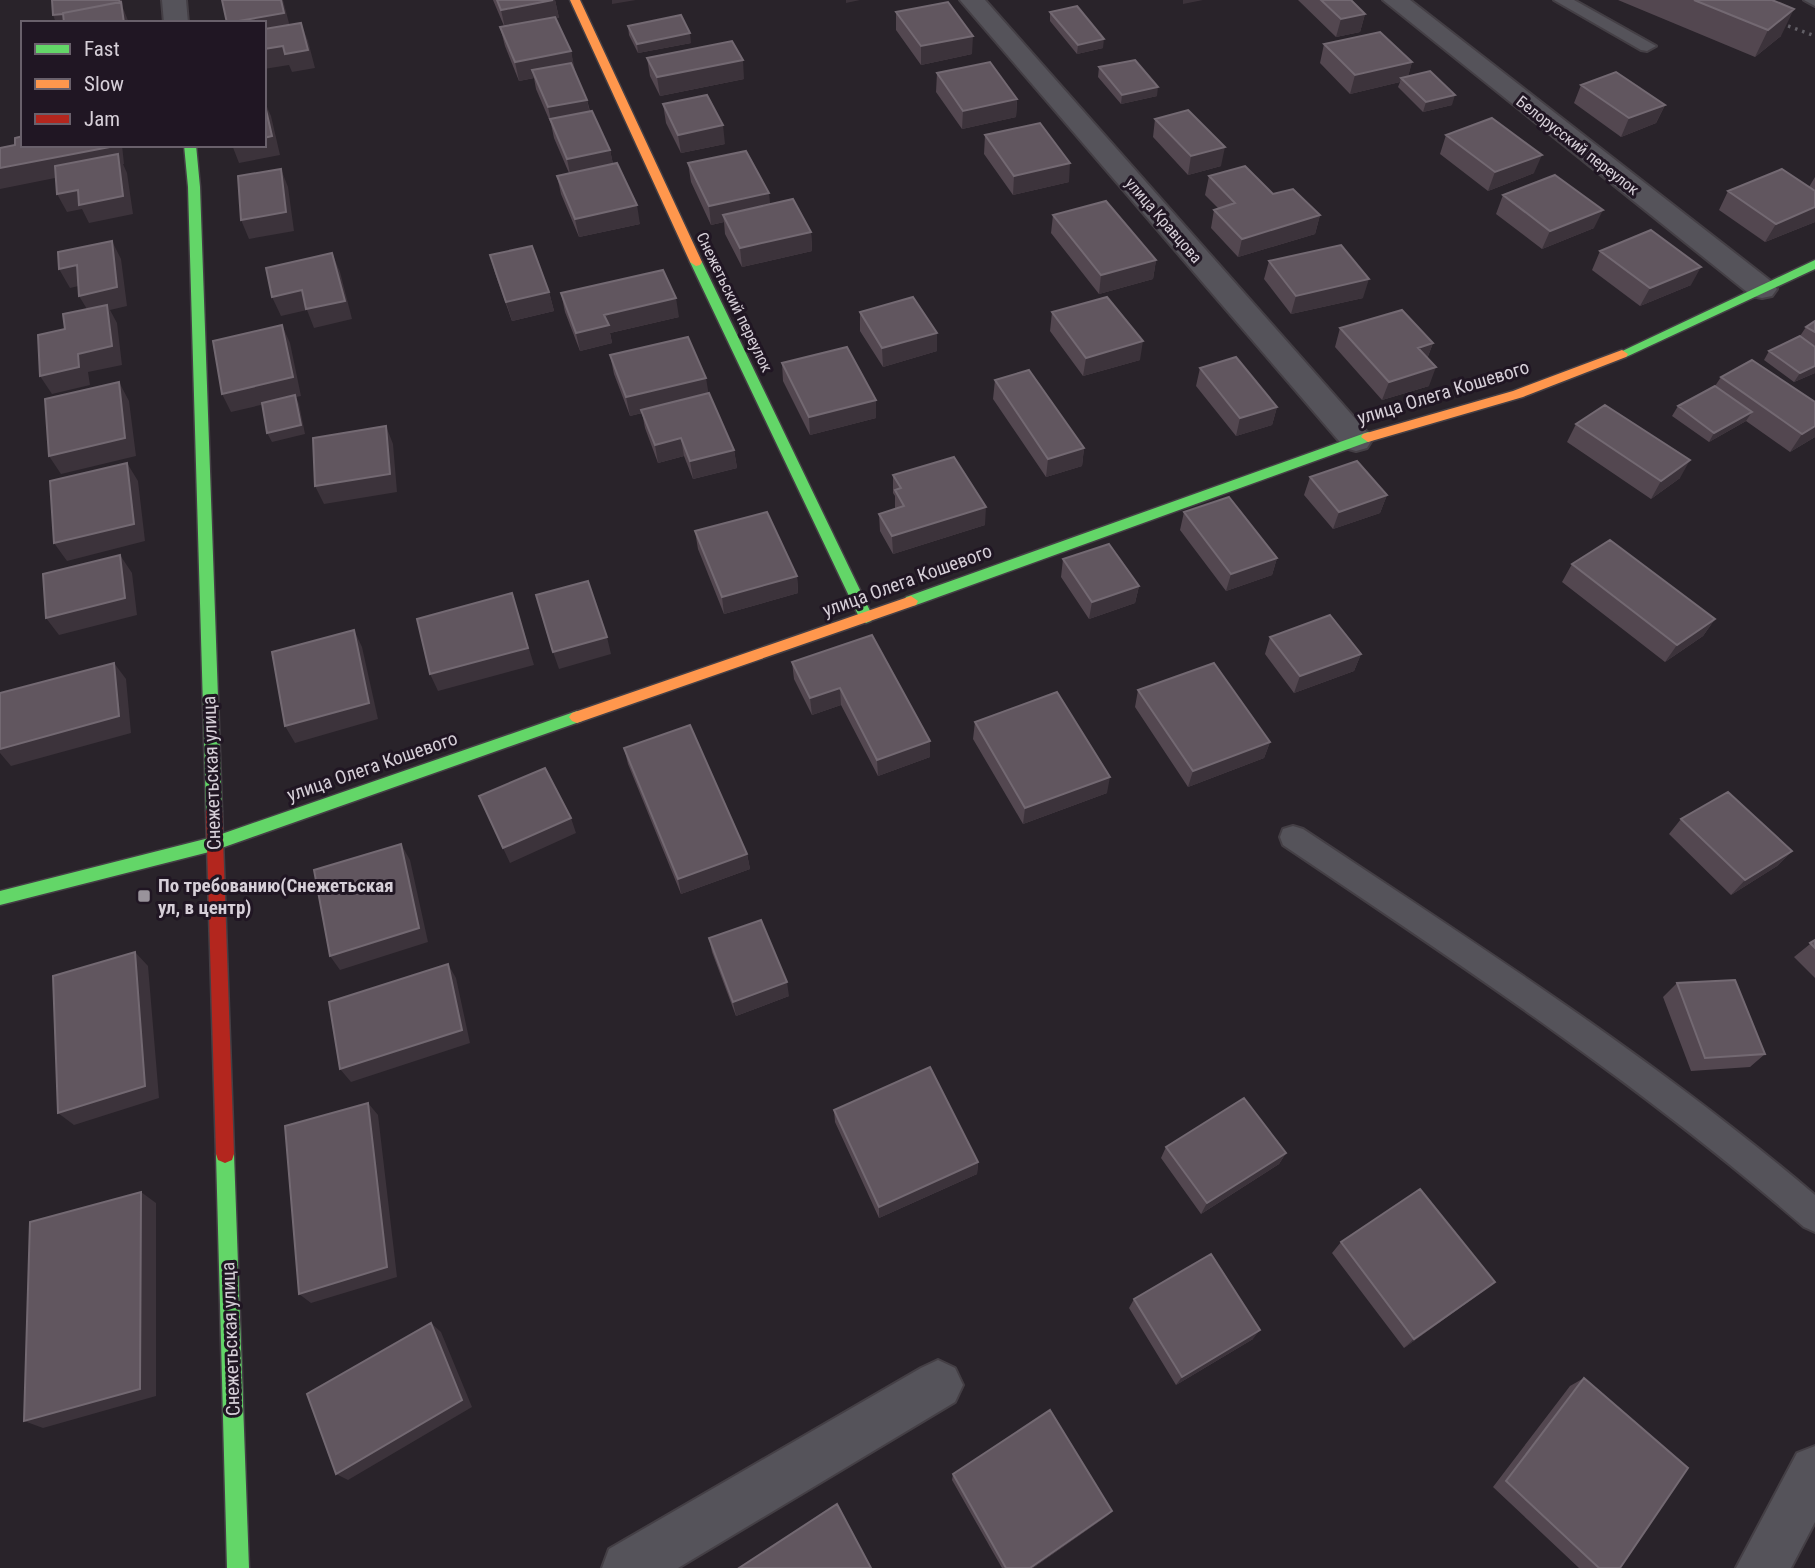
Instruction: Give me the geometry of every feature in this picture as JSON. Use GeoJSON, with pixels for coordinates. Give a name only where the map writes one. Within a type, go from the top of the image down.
{"type":"FeatureCollection","features":[{"type":"Feature","properties":{"kind":"street"},"geometry":{"type":"LineString","coordinates":[[174,0],[176,21]]}},
{"type":"Feature","properties":{"kind":"street","name":"Снежетьский переулок"},"geometry":{"type":"LineString","coordinates":[[575,0],[667,202],[866,617]]}},
{"type":"Feature","properties":{"kind":"street","name":"улица Кравцова"},"geometry":{"type":"LineString","coordinates":[[972,0],[1356,440]]}},
{"type":"Feature","properties":{"kind":"street","name":"Белорусский переулок"},"geometry":{"type":"LineString","coordinates":[[1395,0],[1762,289]]}},
{"type":"Feature","properties":{"kind":"street","name":"Снежетьская улица"},"geometry":{"type":"LineString","coordinates":[[190,147],[194,187],[238,1568]]}},
{"type":"Feature","properties":{"kind":"street","name":"улица Олега Кошевого"},"geometry":{"type":"LineString","coordinates":[[0,898],[213,844],[866,617],[1356,440],[1518,394],[1650,343],[1815,264]]}},
{"type":"Feature","properties":{"kind":"street"},"geometry":{"type":"LineString","coordinates":[[628,1568],[938,1385]]}},
{"type":"Feature","properties":{"kind":"street"},"geometry":{"type":"LineString","coordinates":[[1762,1568],[1815,1471]]}},
{"type":"Feature","properties":{"kind":"lane"},"geometry":{"type":"LineString","coordinates":[[1562,0],[1647,46]]}},
{"type":"Feature","properties":{"kind":"lane"},"geometry":{"type":"LineString","coordinates":[[1293,837],[1576,1027],[1778,1183],[1815,1216]]}},
{"type":"Feature","properties":{"kind":"building"},"geometry":{"type":"Polygon","coordinates":[[[52,0],[119,0],[120,2],[53,15],[52,0]]]}},
{"type":"Feature","properties":{"kind":"building"},"geometry":{"type":"Polygon","coordinates":[[[222,0],[281,0],[284,13],[227,21],[222,0]]]}},
{"type":"Feature","properties":{"kind":"building"},"geometry":{"type":"Polygon","coordinates":[[[497,0],[553,0],[501,10],[497,0]]]}},
{"type":"Feature","properties":{"kind":"building"},"geometry":{"type":"Polygon","coordinates":[[[1321,0],[1351,0],[1365,14],[1341,19],[1321,0]]]}},
{"type":"Feature","properties":{"kind":"building"},"geometry":{"type":"Polygon","coordinates":[[[1694,0],[1772,0],[1794,9],[1768,30],[1694,0]]]}},
{"type":"Feature","properties":{"kind":"building"},"geometry":{"type":"Polygon","coordinates":[[[121,2],[124,21],[64,21],[63,13],[121,2]]]}},
{"type":"Feature","properties":{"kind":"building"},"geometry":{"type":"Polygon","coordinates":[[[948,2],[973,36],[921,46],[896,12],[948,2]]]}},
{"type":"Feature","properties":{"kind":"building"},"geometry":{"type":"Polygon","coordinates":[[[1077,6],[1104,39],[1078,45],[1050,12],[1077,6]]]}},
{"type":"Feature","properties":{"kind":"building"},"geometry":{"type":"Polygon","coordinates":[[[681,15],[690,33],[637,44],[628,26],[681,15]]]}},
{"type":"Feature","properties":{"kind":"building"},"geometry":{"type":"Polygon","coordinates":[[[555,17],[571,51],[515,62],[500,27],[555,17]]]}},
{"type":"Feature","properties":{"kind":"building"},"geometry":{"type":"Polygon","coordinates":[[[301,23],[308,50],[285,54],[283,46],[266,49],[266,29],[301,23]]]}},
{"type":"Feature","properties":{"kind":"building"},"geometry":{"type":"Polygon","coordinates":[[[1380,32],[1412,62],[1355,75],[1324,44],[1380,32]]]}},
{"type":"Feature","properties":{"kind":"building"},"geometry":{"type":"Polygon","coordinates":[[[732,41],[743,60],[657,77],[647,58],[732,41]]]}},
{"type":"Feature","properties":{"kind":"building"},"geometry":{"type":"Polygon","coordinates":[[[1135,60],[1158,87],[1122,95],[1099,67],[1135,60]]]}},
{"type":"Feature","properties":{"kind":"building"},"geometry":{"type":"Polygon","coordinates":[[[990,62],[1017,99],[963,111],[937,73],[990,62]]]}},
{"type":"Feature","properties":{"kind":"building"},"geometry":{"type":"Polygon","coordinates":[[[571,63],[587,100],[548,107],[532,70],[571,63]]]}},
{"type":"Feature","properties":{"kind":"building"},"geometry":{"type":"Polygon","coordinates":[[[1430,71],[1455,95],[1426,102],[1401,78],[1430,71]]]}},
{"type":"Feature","properties":{"kind":"building"},"geometry":{"type":"Polygon","coordinates":[[[1616,72],[1665,105],[1629,118],[1581,85],[1616,72]]]}},
{"type":"Feature","properties":{"kind":"building"},"geometry":{"type":"Polygon","coordinates":[[[707,95],[723,125],[678,135],[663,104],[707,95]]]}},
{"type":"Feature","properties":{"kind":"building"},"geometry":{"type":"Polygon","coordinates":[[[266,110],[272,136],[266,138],[266,110]]]}},
{"type":"Feature","properties":{"kind":"building"},"geometry":{"type":"Polygon","coordinates":[[[1188,110],[1225,147],[1191,156],[1155,119],[1188,110]]]}},
{"type":"Feature","properties":{"kind":"building"},"geometry":{"type":"Polygon","coordinates":[[[592,111],[610,150],[567,159],[550,119],[592,111]]]}},
{"type":"Feature","properties":{"kind":"building"},"geometry":{"type":"Polygon","coordinates":[[[1492,118],[1542,155],[1495,172],[1446,135],[1492,118]]]}},
{"type":"Feature","properties":{"kind":"building"},"geometry":{"type":"Polygon","coordinates":[[[1040,123],[1070,163],[1014,176],[985,135],[1040,123]]]}},
{"type":"Feature","properties":{"kind":"building"},"geometry":{"type":"Polygon","coordinates":[[[21,136],[21,147],[110,147],[0,168],[0,148],[15,145],[15,138],[21,136]]]}},
{"type":"Feature","properties":{"kind":"building"},"geometry":{"type":"Polygon","coordinates":[[[746,151],[769,193],[709,206],[688,163],[746,151]]]}},
{"type":"Feature","properties":{"kind":"building"},"geometry":{"type":"Polygon","coordinates":[[[118,154],[123,196],[79,205],[78,190],[57,194],[55,166],[118,154]]]}},
{"type":"Feature","properties":{"kind":"building"},"geometry":{"type":"Polygon","coordinates":[[[617,163],[637,205],[575,219],[557,176],[617,163]]]}},
{"type":"Feature","properties":{"kind":"building"},"geometry":{"type":"Polygon","coordinates":[[[1245,166],[1273,194],[1293,189],[1320,215],[1242,239],[1214,210],[1235,203],[1209,176],[1245,166]]]}},
{"type":"Feature","properties":{"kind":"building"},"geometry":{"type":"Polygon","coordinates":[[[281,169],[286,212],[241,220],[238,176],[281,169]]]}},
{"type":"Feature","properties":{"kind":"building"},"geometry":{"type":"Polygon","coordinates":[[[1782,169],[1815,191],[1815,207],[1776,224],[1728,191],[1782,169]]]}},
{"type":"Feature","properties":{"kind":"building"},"geometry":{"type":"Polygon","coordinates":[[[1555,175],[1603,210],[1550,231],[1503,195],[1555,175]]]}},
{"type":"Feature","properties":{"kind":"building"},"geometry":{"type":"Polygon","coordinates":[[[793,199],[811,232],[740,248],[723,215],[793,199]]]}},
{"type":"Feature","properties":{"kind":"building"},"geometry":{"type":"Polygon","coordinates":[[[1106,201],[1156,260],[1101,275],[1053,215],[1106,201]]]}},
{"type":"Feature","properties":{"kind":"building"},"geometry":{"type":"Polygon","coordinates":[[[1651,230],[1701,267],[1650,288],[1600,251],[1651,230]]]}},
{"type":"Feature","properties":{"kind":"building"},"geometry":{"type":"Polygon","coordinates":[[[112,241],[117,287],[79,296],[77,265],[59,269],[58,252],[112,241]]]}},
{"type":"Feature","properties":{"kind":"building"},"geometry":{"type":"Polygon","coordinates":[[[1341,245],[1369,279],[1296,296],[1269,261],[1341,245]]]}},
{"type":"Feature","properties":{"kind":"building"},"geometry":{"type":"Polygon","coordinates":[[[532,246],[549,292],[506,302],[490,255],[532,246]]]}},
{"type":"Feature","properties":{"kind":"building"},"geometry":{"type":"Polygon","coordinates":[[[332,253],[345,301],[306,309],[302,290],[272,297],[266,268],[332,253]]]}},
{"type":"Feature","properties":{"kind":"building"},"geometry":{"type":"Polygon","coordinates":[[[663,270],[676,298],[604,315],[609,325],[576,333],[561,293],[663,270]]]}},
{"type":"Feature","properties":{"kind":"building"},"geometry":{"type":"Polygon","coordinates":[[[913,297],[937,333],[882,348],[860,312],[913,297]]]}},
{"type":"Feature","properties":{"kind":"building"},"geometry":{"type":"Polygon","coordinates":[[[1107,297],[1143,341],[1086,358],[1052,312],[1107,297]]]}},
{"type":"Feature","properties":{"kind":"building"},"geometry":{"type":"Polygon","coordinates":[[[107,305],[112,346],[78,354],[79,367],[40,376],[38,335],[65,329],[63,314],[107,305]]]}},
{"type":"Feature","properties":{"kind":"building"},"geometry":{"type":"Polygon","coordinates":[[[1402,310],[1433,343],[1418,348],[1436,367],[1389,382],[1340,328],[1402,310]]]}},
{"type":"Feature","properties":{"kind":"building"},"geometry":{"type":"Polygon","coordinates":[[[1815,321],[1815,332],[1806,327],[1815,321]]]}},
{"type":"Feature","properties":{"kind":"building"},"geometry":{"type":"Polygon","coordinates":[[[282,325],[293,377],[222,394],[213,341],[282,325]]]}},
{"type":"Feature","properties":{"kind":"building"},"geometry":{"type":"Polygon","coordinates":[[[1800,336],[1815,347],[1815,366],[1800,373],[1769,351],[1800,336]]]}},
{"type":"Feature","properties":{"kind":"building"},"geometry":{"type":"Polygon","coordinates":[[[688,337],[706,378],[626,397],[610,355],[688,337]]]}},
{"type":"Feature","properties":{"kind":"building"},"geometry":{"type":"Polygon","coordinates":[[[847,347],[876,400],[809,417],[782,363],[847,347]]]}},
{"type":"Feature","properties":{"kind":"building"},"geometry":{"type":"Polygon","coordinates":[[[1236,357],[1277,407],[1240,418],[1200,368],[1236,357]]]}},
{"type":"Feature","properties":{"kind":"building"},"geometry":{"type":"Polygon","coordinates":[[[1752,360],[1815,402],[1815,426],[1802,434],[1721,377],[1752,360]]]}},
{"type":"Feature","properties":{"kind":"building"},"geometry":{"type":"Polygon","coordinates":[[[1029,370],[1084,448],[1048,459],[995,380],[1029,370]]]}},
{"type":"Feature","properties":{"kind":"building"},"geometry":{"type":"Polygon","coordinates":[[[119,382],[125,438],[49,456],[45,399],[119,382]]]}},
{"type":"Feature","properties":{"kind":"building"},"geometry":{"type":"Polygon","coordinates":[[[1715,386],[1752,412],[1714,433],[1678,406],[1715,386]]]}},
{"type":"Feature","properties":{"kind":"building"},"geometry":{"type":"Polygon","coordinates":[[[709,393],[734,450],[690,461],[681,438],[655,445],[641,410],[709,393]]]}},
{"type":"Feature","properties":{"kind":"building"},"geometry":{"type":"Polygon","coordinates":[[[295,395],[301,425],[267,433],[262,403],[295,395]]]}},
{"type":"Feature","properties":{"kind":"building"},"geometry":{"type":"Polygon","coordinates":[[[1605,405],[1690,460],[1661,481],[1576,424],[1605,405]]]}},
{"type":"Feature","properties":{"kind":"building"},"geometry":{"type":"Polygon","coordinates":[[[386,426],[390,474],[315,486],[313,438],[386,426]]]}},
{"type":"Feature","properties":{"kind":"building"},"geometry":{"type":"Polygon","coordinates":[[[954,457],[986,507],[892,536],[879,514],[904,506],[895,490],[901,488],[893,475],[954,457]]]}},
{"type":"Feature","properties":{"kind":"building"},"geometry":{"type":"Polygon","coordinates":[[[1357,461],[1387,495],[1339,512],[1310,477],[1357,461]]]}},
{"type":"Feature","properties":{"kind":"building"},"geometry":{"type":"Polygon","coordinates":[[[127,463],[134,524],[54,543],[50,481],[127,463]]]}},
{"type":"Feature","properties":{"kind":"building"},"geometry":{"type":"Polygon","coordinates":[[[1229,497],[1277,558],[1231,574],[1184,512],[1229,497]]]}},
{"type":"Feature","properties":{"kind":"building"},"geometry":{"type":"Polygon","coordinates":[[[767,512],[797,576],[722,597],[695,531],[767,512]]]}},
{"type":"Feature","properties":{"kind":"building"},"geometry":{"type":"Polygon","coordinates":[[[1610,540],[1715,619],[1677,645],[1572,564],[1610,540]]]}},
{"type":"Feature","properties":{"kind":"building"},"geometry":{"type":"Polygon","coordinates":[[[1109,544],[1139,586],[1092,602],[1063,559],[1109,544]]]}},
{"type":"Feature","properties":{"kind":"building"},"geometry":{"type":"Polygon","coordinates":[[[120,555],[125,598],[46,618],[43,574],[120,555]]]}},
{"type":"Feature","properties":{"kind":"building"},"geometry":{"type":"Polygon","coordinates":[[[588,581],[607,637],[553,652],[536,595],[588,581]]]}},
{"type":"Feature","properties":{"kind":"building"},"geometry":{"type":"Polygon","coordinates":[[[512,593],[528,648],[430,674],[417,619],[512,593]]]}},
{"type":"Feature","properties":{"kind":"building"},"geometry":{"type":"Polygon","coordinates":[[[1330,615],[1361,654],[1300,676],[1270,637],[1330,615]]]}},
{"type":"Feature","properties":{"kind":"building"},"geometry":{"type":"Polygon","coordinates":[[[354,630],[369,703],[285,726],[272,652],[354,630]]]}},
{"type":"Feature","properties":{"kind":"building"},"geometry":{"type":"Polygon","coordinates":[[[872,635],[930,741],[877,760],[840,688],[810,698],[792,662],[872,635]]]}},
{"type":"Feature","properties":{"kind":"building"},"geometry":{"type":"Polygon","coordinates":[[[114,663],[119,716],[0,749],[0,693],[114,663]]]}},
{"type":"Feature","properties":{"kind":"building"},"geometry":{"type":"Polygon","coordinates":[[[1214,663],[1270,742],[1193,771],[1138,690],[1214,663]]]}},
{"type":"Feature","properties":{"kind":"building"},"geometry":{"type":"Polygon","coordinates":[[[1057,692],[1110,777],[1025,808],[975,722],[1057,692]]]}},
{"type":"Feature","properties":{"kind":"building"},"geometry":{"type":"Polygon","coordinates":[[[690,725],[747,854],[678,879],[624,748],[690,725]]]}},
{"type":"Feature","properties":{"kind":"building"},"geometry":{"type":"Polygon","coordinates":[[[545,768],[571,818],[503,848],[479,796],[545,768]]]}},
{"type":"Feature","properties":{"kind":"building"},"geometry":{"type":"Polygon","coordinates":[[[1728,792],[1792,851],[1745,880],[1681,819],[1728,792]]]}},
{"type":"Feature","properties":{"kind":"building"},"geometry":{"type":"Polygon","coordinates":[[[401,844],[419,928],[330,956],[314,870],[401,844]]]}},
{"type":"Feature","properties":{"kind":"building"},"geometry":{"type":"Polygon","coordinates":[[[761,920],[787,982],[733,1002],[709,938],[761,920]]]}},
{"type":"Feature","properties":{"kind":"building"},"geometry":{"type":"Polygon","coordinates":[[[135,952],[145,1086],[58,1113],[53,976],[135,952]]]}},
{"type":"Feature","properties":{"kind":"building"},"geometry":{"type":"Polygon","coordinates":[[[448,964],[462,1030],[340,1069],[329,1002],[448,964]]]}},
{"type":"Feature","properties":{"kind":"building"},"geometry":{"type":"Polygon","coordinates":[[[1735,980],[1765,1054],[1705,1058],[1677,983],[1735,980]]]}},
{"type":"Feature","properties":{"kind":"building"},"geometry":{"type":"Polygon","coordinates":[[[930,1067],[978,1162],[879,1207],[834,1110],[930,1067]]]}},
{"type":"Feature","properties":{"kind":"building"},"geometry":{"type":"Polygon","coordinates":[[[1244,1098],[1286,1153],[1207,1203],[1166,1147],[1244,1098]]]}},
{"type":"Feature","properties":{"kind":"building"},"geometry":{"type":"Polygon","coordinates":[[[368,1103],[387,1267],[299,1294],[285,1126],[368,1103]]]}},
{"type":"Feature","properties":{"kind":"building"},"geometry":{"type":"Polygon","coordinates":[[[1420,1189],[1495,1282],[1414,1339],[1341,1242],[1420,1189]]]}},
{"type":"Feature","properties":{"kind":"building"},"geometry":{"type":"Polygon","coordinates":[[[141,1192],[140,1389],[24,1421],[30,1222],[141,1192]]]}},
{"type":"Feature","properties":{"kind":"building"},"geometry":{"type":"Polygon","coordinates":[[[1211,1254],[1260,1330],[1182,1377],[1134,1299],[1211,1254]]]}},
{"type":"Feature","properties":{"kind":"building"},"geometry":{"type":"Polygon","coordinates":[[[431,1323],[462,1400],[336,1474],[307,1394],[431,1323]]]}},
{"type":"Feature","properties":{"kind":"building"},"geometry":{"type":"Polygon","coordinates":[[[1584,1378],[1688,1468],[1620,1568],[1599,1568],[1506,1481],[1584,1378]]]}},
{"type":"Feature","properties":{"kind":"building"},"geometry":{"type":"Polygon","coordinates":[[[1050,1410],[1112,1511],[1030,1568],[1006,1568],[953,1474],[1050,1410]]]}},
{"type":"Feature","properties":{"kind":"building"},"geometry":{"type":"Polygon","coordinates":[[[837,1504],[871,1568],[739,1568],[837,1504]]]}},
{"type":"Feature","properties":{"kind":"railway"},"geometry":{"type":"LineString","coordinates":[[1767,18],[1815,36]]}},
{"type":"Feature","properties":{"kind":"traffic: fast"},"geometry":{"type":"LineString","coordinates":[[190,147],[194,187],[214,811]]}},
{"type":"Feature","properties":{"kind":"traffic: fast"},"geometry":{"type":"LineString","coordinates":[[696,262],[866,617]]}},
{"type":"Feature","properties":{"kind":"traffic: fast"},"geometry":{"type":"LineString","coordinates":[[1622,354],[1815,264]]}},
{"type":"Feature","properties":{"kind":"traffic: fast"},"geometry":{"type":"LineString","coordinates":[[911,601],[1368,437]]}},
{"type":"Feature","properties":{"kind":"traffic: fast"},"geometry":{"type":"LineString","coordinates":[[0,898],[213,844],[577,717]]}},
{"type":"Feature","properties":{"kind":"traffic: fast"},"geometry":{"type":"LineString","coordinates":[[225,1154],[238,1568]]}},
{"type":"Feature","properties":{"kind":"traffic: slow"},"geometry":{"type":"LineString","coordinates":[[575,0],[696,262]]}},
{"type":"Feature","properties":{"kind":"traffic: slow"},"geometry":{"type":"LineString","coordinates":[[1368,437],[1518,394],[1622,354]]}},
{"type":"Feature","properties":{"kind":"traffic: slow"},"geometry":{"type":"LineString","coordinates":[[577,717],[911,601]]}},
{"type":"Feature","properties":{"kind":"traffic: jam"},"geometry":{"type":"LineString","coordinates":[[214,811],[225,1154]]}},
{"type":"Feature","properties":{"kind":"place","name":"По требованию(Снежетьская ул, в центр)"},"geometry":{"type":"Point","coordinates":[144,896]}}]}
